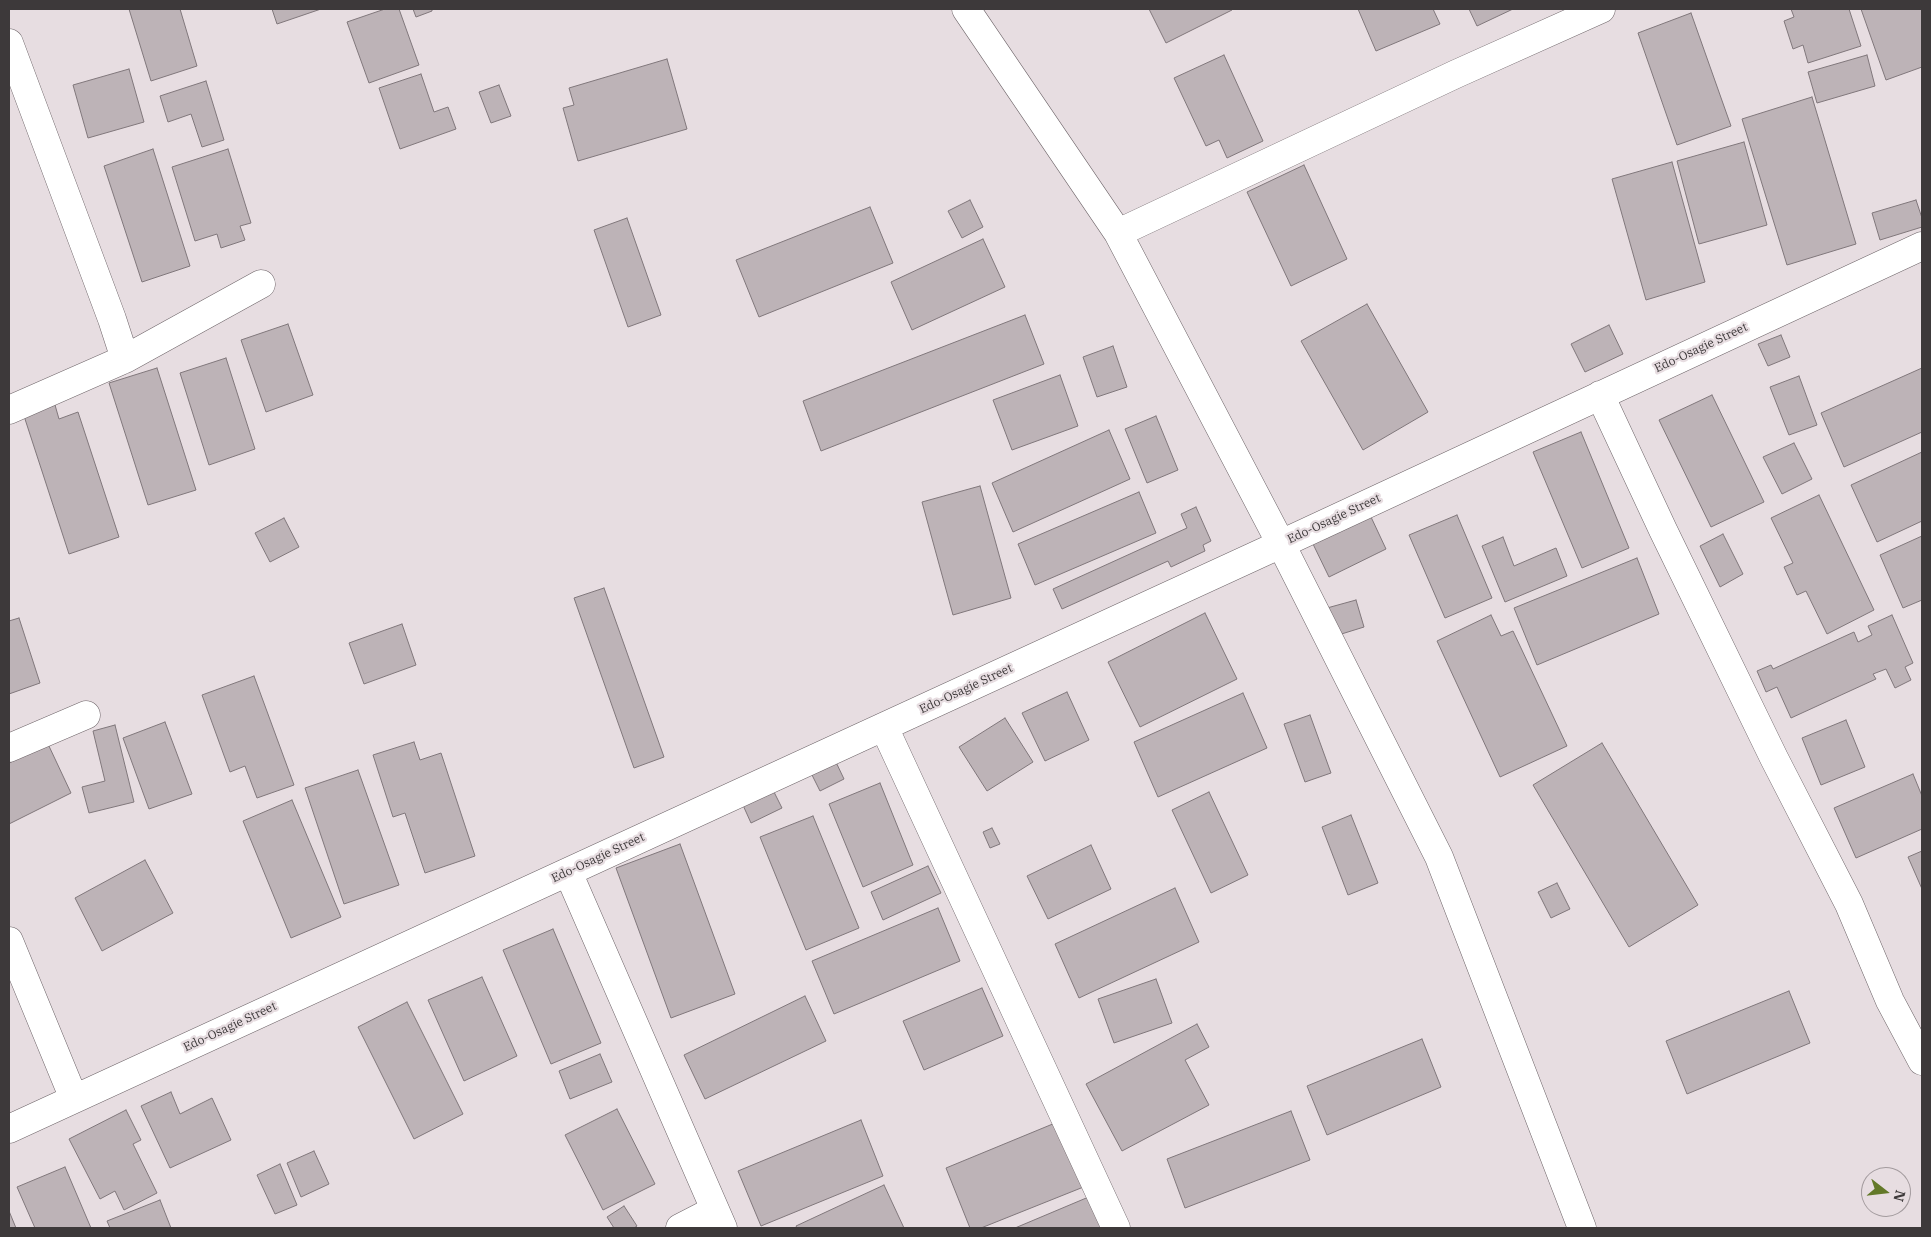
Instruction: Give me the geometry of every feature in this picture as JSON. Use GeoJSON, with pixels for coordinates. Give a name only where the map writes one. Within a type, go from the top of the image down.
{"type":"FeatureCollection","features":[{"type":"Feature","properties":{"kind":"street"},"geometry":{"type":"LineString","coordinates":[[966,9],[1118,233],[1281,544],[1439,857],[1582,1228]]}},
{"type":"Feature","properties":{"kind":"street"},"geometry":{"type":"LineString","coordinates":[[1118,233],[1456,74],[1601,9]]}},
{"type":"Feature","properties":{"kind":"street"},"geometry":{"type":"LineString","coordinates":[[9,43],[112,319],[125,359]]}},
{"type":"Feature","properties":{"kind":"street","name":"Edo-Osagie Street"},"geometry":{"type":"LineString","coordinates":[[9,1129],[1281,544],[1922,246]]}},
{"type":"Feature","properties":{"kind":"street"},"geometry":{"type":"LineString","coordinates":[[9,410],[125,359],[261,284]]}},
{"type":"Feature","properties":{"kind":"street"},"geometry":{"type":"LineString","coordinates":[[1600,395],[1663,530],[1848,904],[1890,1001],[1922,1061]]}},
{"type":"Feature","properties":{"kind":"street"},"geometry":{"type":"LineString","coordinates":[[9,748],[86,715]]}},
{"type":"Feature","properties":{"kind":"street"},"geometry":{"type":"LineString","coordinates":[[884,727],[1116,1228]]}},
{"type":"Feature","properties":{"kind":"street"},"geometry":{"type":"LineString","coordinates":[[568,872],[719,1219],[680,1228]]}},
{"type":"Feature","properties":{"kind":"street"},"geometry":{"type":"LineString","coordinates":[[9,942],[74,1099]]}},
{"type":"Feature","properties":{"kind":"building"},"geometry":{"type":"Polygon","coordinates":[[[129,9],[180,9],[197,66],[151,81],[129,9]]]}},
{"type":"Feature","properties":{"kind":"building"},"geometry":{"type":"Polygon","coordinates":[[[272,9],[321,9],[277,24],[272,9]]]}},
{"type":"Feature","properties":{"kind":"building"},"geometry":{"type":"Polygon","coordinates":[[[385,9],[399,9],[419,65],[369,83],[347,22],[385,9]]]}},
{"type":"Feature","properties":{"kind":"building"},"geometry":{"type":"Polygon","coordinates":[[[413,9],[432,9],[432,11],[416,17],[413,9]]]}},
{"type":"Feature","properties":{"kind":"building"},"geometry":{"type":"Polygon","coordinates":[[[1149,9],[1232,9],[1232,10],[1166,43],[1149,9]]]}},
{"type":"Feature","properties":{"kind":"building"},"geometry":{"type":"Polygon","coordinates":[[[1358,9],[1433,9],[1440,24],[1376,51],[1358,9]]]}},
{"type":"Feature","properties":{"kind":"building"},"geometry":{"type":"Polygon","coordinates":[[[1469,9],[1513,9],[1477,26],[1469,9]]]}},
{"type":"Feature","properties":{"kind":"building"},"geometry":{"type":"Polygon","coordinates":[[[1791,9],[1849,9],[1861,46],[1808,63],[1803,45],[1793,49],[1784,21],[1794,17],[1791,9]]]}},
{"type":"Feature","properties":{"kind":"building"},"geometry":{"type":"Polygon","coordinates":[[[1861,9],[1922,9],[1922,67],[1886,80],[1861,9]]]}},
{"type":"Feature","properties":{"kind":"building"},"geometry":{"type":"Polygon","coordinates":[[[1691,13],[1731,126],[1677,145],[1638,33],[1691,13]]]}},
{"type":"Feature","properties":{"kind":"building"},"geometry":{"type":"Polygon","coordinates":[[[1224,55],[1263,141],[1227,158],[1219,140],[1206,146],[1174,78],[1224,55]]]}},
{"type":"Feature","properties":{"kind":"building"},"geometry":{"type":"Polygon","coordinates":[[[1867,55],[1875,86],[1817,103],[1808,72],[1867,55]]]}},
{"type":"Feature","properties":{"kind":"building"},"geometry":{"type":"Polygon","coordinates":[[[667,59],[687,129],[578,161],[563,108],[574,105],[569,88],[667,59]]]}},
{"type":"Feature","properties":{"kind":"building"},"geometry":{"type":"Polygon","coordinates":[[[129,69],[144,122],[88,138],[73,85],[129,69]]]}},
{"type":"Feature","properties":{"kind":"building"},"geometry":{"type":"Polygon","coordinates":[[[421,74],[434,112],[448,107],[456,129],[400,149],[379,88],[421,74]]]}},
{"type":"Feature","properties":{"kind":"building"},"geometry":{"type":"Polygon","coordinates":[[[206,81],[224,140],[202,147],[191,114],[168,122],[160,96],[206,81]]]}},
{"type":"Feature","properties":{"kind":"building"},"geometry":{"type":"Polygon","coordinates":[[[499,85],[511,116],[491,123],[479,92],[499,85]]]}},
{"type":"Feature","properties":{"kind":"building"},"geometry":{"type":"Polygon","coordinates":[[[1812,97],[1856,244],[1787,265],[1742,119],[1812,97]]]}},
{"type":"Feature","properties":{"kind":"building"},"geometry":{"type":"Polygon","coordinates":[[[1744,142],[1767,225],[1699,244],[1677,161],[1744,142]]]}},
{"type":"Feature","properties":{"kind":"building"},"geometry":{"type":"Polygon","coordinates":[[[153,149],[190,266],[142,282],[104,166],[153,149]]]}},
{"type":"Feature","properties":{"kind":"building"},"geometry":{"type":"Polygon","coordinates":[[[228,149],[251,223],[240,226],[245,240],[221,248],[217,234],[195,241],[172,167],[228,149]]]}},
{"type":"Feature","properties":{"kind":"building"},"geometry":{"type":"Polygon","coordinates":[[[1672,162],[1705,282],[1646,300],[1612,179],[1672,162]]]}},
{"type":"Feature","properties":{"kind":"building"},"geometry":{"type":"Polygon","coordinates":[[[1304,165],[1347,259],[1291,286],[1247,192],[1304,165]]]}},
{"type":"Feature","properties":{"kind":"building"},"geometry":{"type":"Polygon","coordinates":[[[970,200],[983,227],[962,238],[948,211],[970,200]]]}},
{"type":"Feature","properties":{"kind":"building"},"geometry":{"type":"Polygon","coordinates":[[[1916,200],[1922,218],[1922,227],[1880,240],[1872,213],[1916,200]]]}},
{"type":"Feature","properties":{"kind":"building"},"geometry":{"type":"Polygon","coordinates":[[[870,207],[893,263],[759,317],[736,260],[870,207]]]}},
{"type":"Feature","properties":{"kind":"building"},"geometry":{"type":"Polygon","coordinates":[[[627,218],[661,315],[628,327],[594,230],[627,218]]]}},
{"type":"Feature","properties":{"kind":"building"},"geometry":{"type":"Polygon","coordinates":[[[983,239],[1005,287],[912,330],[891,282],[983,239]]]}},
{"type":"Feature","properties":{"kind":"building"},"geometry":{"type":"Polygon","coordinates":[[[1367,304],[1428,412],[1363,450],[1301,341],[1367,304]]]}},
{"type":"Feature","properties":{"kind":"building"},"geometry":{"type":"Polygon","coordinates":[[[1025,315],[1044,364],[821,451],[803,401],[1025,315]]]}},
{"type":"Feature","properties":{"kind":"building"},"geometry":{"type":"Polygon","coordinates":[[[288,324],[313,395],[266,412],[241,340],[288,324]]]}},
{"type":"Feature","properties":{"kind":"building"},"geometry":{"type":"Polygon","coordinates":[[[1609,325],[1623,354],[1585,372],[1571,344],[1609,325]]]}},
{"type":"Feature","properties":{"kind":"building"},"geometry":{"type":"Polygon","coordinates":[[[1781,335],[1790,357],[1768,366],[1758,344],[1781,335]]]}},
{"type":"Feature","properties":{"kind":"building"},"geometry":{"type":"Polygon","coordinates":[[[1113,346],[1127,387],[1097,397],[1083,357],[1113,346]]]}},
{"type":"Feature","properties":{"kind":"building"},"geometry":{"type":"Polygon","coordinates":[[[226,358],[255,449],[209,465],[180,373],[226,358]]]}},
{"type":"Feature","properties":{"kind":"building"},"geometry":{"type":"Polygon","coordinates":[[[157,368],[196,490],[148,505],[109,383],[157,368]]]}},
{"type":"Feature","properties":{"kind":"building"},"geometry":{"type":"Polygon","coordinates":[[[1922,368],[1922,432],[1844,467],[1821,413],[1922,368]]]}},
{"type":"Feature","properties":{"kind":"building"},"geometry":{"type":"Polygon","coordinates":[[[1060,375],[1078,426],[1012,450],[993,400],[1060,375]]]}},
{"type":"Feature","properties":{"kind":"building"},"geometry":{"type":"Polygon","coordinates":[[[1799,376],[1817,425],[1789,435],[1770,387],[1799,376]]]}},
{"type":"Feature","properties":{"kind":"building"},"geometry":{"type":"Polygon","coordinates":[[[1712,395],[1764,502],[1711,527],[1659,420],[1712,395]]]}},
{"type":"Feature","properties":{"kind":"building"},"geometry":{"type":"Polygon","coordinates":[[[55,405],[59,419],[78,412],[119,537],[69,554],[24,416],[55,405]]]}},
{"type":"Feature","properties":{"kind":"building"},"geometry":{"type":"Polygon","coordinates":[[[1156,416],[1178,470],[1147,483],[1125,429],[1156,416]]]}},
{"type":"Feature","properties":{"kind":"building"},"geometry":{"type":"Polygon","coordinates":[[[1109,430],[1130,479],[1013,532],[992,483],[1109,430]]]}},
{"type":"Feature","properties":{"kind":"building"},"geometry":{"type":"Polygon","coordinates":[[[1581,432],[1629,548],[1582,568],[1533,452],[1581,432]]]}},
{"type":"Feature","properties":{"kind":"building"},"geometry":{"type":"Polygon","coordinates":[[[1794,443],[1812,479],[1782,494],[1763,457],[1794,443]]]}},
{"type":"Feature","properties":{"kind":"building"},"geometry":{"type":"Polygon","coordinates":[[[1922,452],[1922,521],[1877,542],[1851,485],[1922,452]]]}},
{"type":"Feature","properties":{"kind":"building"},"geometry":{"type":"Polygon","coordinates":[[[980,486],[1011,598],[953,615],[922,502],[980,486]]]}},
{"type":"Feature","properties":{"kind":"building"},"geometry":{"type":"Polygon","coordinates":[[[1139,492],[1156,533],[1035,585],[1018,544],[1139,492]]]}},
{"type":"Feature","properties":{"kind":"building"},"geometry":{"type":"Polygon","coordinates":[[[1819,495],[1874,610],[1827,634],[1806,591],[1797,595],[1784,567],[1793,563],[1771,518],[1819,495]]]}},
{"type":"Feature","properties":{"kind":"building"},"geometry":{"type":"Polygon","coordinates":[[[1196,507],[1211,541],[1203,545],[1205,551],[1171,567],[1168,561],[1062,609],[1053,589],[1187,528],[1181,514],[1196,507]]]}},
{"type":"Feature","properties":{"kind":"building"},"geometry":{"type":"Polygon","coordinates":[[[1457,515],[1492,598],[1445,618],[1409,535],[1457,515]]]}},
{"type":"Feature","properties":{"kind":"building"},"geometry":{"type":"Polygon","coordinates":[[[1371,517],[1386,549],[1329,577],[1313,544],[1371,517]]]}},
{"type":"Feature","properties":{"kind":"building"},"geometry":{"type":"Polygon","coordinates":[[[284,518],[299,547],[270,562],[255,533],[284,518]]]}},
{"type":"Feature","properties":{"kind":"building"},"geometry":{"type":"Polygon","coordinates":[[[1723,534],[1743,574],[1720,587],[1700,546],[1723,534]]]}},
{"type":"Feature","properties":{"kind":"building"},"geometry":{"type":"Polygon","coordinates":[[[1922,536],[1922,600],[1903,608],[1880,555],[1922,536]]]}},
{"type":"Feature","properties":{"kind":"building"},"geometry":{"type":"Polygon","coordinates":[[[1503,537],[1514,566],[1556,548],[1567,576],[1505,602],[1482,546],[1503,537]]]}},
{"type":"Feature","properties":{"kind":"building"},"geometry":{"type":"Polygon","coordinates":[[[1637,558],[1659,614],[1537,665],[1514,608],[1637,558]]]}},
{"type":"Feature","properties":{"kind":"building"},"geometry":{"type":"Polygon","coordinates":[[[604,588],[664,757],[634,768],[574,598],[604,588]]]}},
{"type":"Feature","properties":{"kind":"building"},"geometry":{"type":"Polygon","coordinates":[[[1356,600],[1364,627],[1335,636],[1327,608],[1356,600]]]}},
{"type":"Feature","properties":{"kind":"building"},"geometry":{"type":"Polygon","coordinates":[[[1205,613],[1237,679],[1140,727],[1108,662],[1205,613]]]}},
{"type":"Feature","properties":{"kind":"building"},"geometry":{"type":"Polygon","coordinates":[[[1491,615],[1501,636],[1513,631],[1567,746],[1500,777],[1437,641],[1491,615]]]}},
{"type":"Feature","properties":{"kind":"building"},"geometry":{"type":"Polygon","coordinates":[[[1892,615],[1913,663],[1905,667],[1911,680],[1895,688],[1886,669],[1873,674],[1876,679],[1791,718],[1777,687],[1766,692],[1757,671],[1771,665],[1773,669],[1854,632],[1858,642],[1872,635],[1868,626],[1892,615]]]}},
{"type":"Feature","properties":{"kind":"building"},"geometry":{"type":"Polygon","coordinates":[[[19,618],[40,683],[9,694],[9,621],[19,618]]]}},
{"type":"Feature","properties":{"kind":"building"},"geometry":{"type":"Polygon","coordinates":[[[402,624],[416,665],[364,684],[349,643],[402,624]]]}},
{"type":"Feature","properties":{"kind":"building"},"geometry":{"type":"Polygon","coordinates":[[[254,676],[294,785],[257,798],[245,766],[230,772],[202,695],[254,676]]]}},
{"type":"Feature","properties":{"kind":"building"},"geometry":{"type":"Polygon","coordinates":[[[1067,692],[1089,740],[1045,761],[1022,713],[1067,692]]]}},
{"type":"Feature","properties":{"kind":"building"},"geometry":{"type":"Polygon","coordinates":[[[1243,693],[1267,748],[1158,797],[1134,742],[1243,693]]]}},
{"type":"Feature","properties":{"kind":"building"},"geometry":{"type":"Polygon","coordinates":[[[1310,715],[1331,773],[1305,782],[1284,724],[1310,715]]]}},
{"type":"Feature","properties":{"kind":"building"},"geometry":{"type":"Polygon","coordinates":[[[1005,718],[1033,762],[987,791],[959,747],[1005,718]]]}},
{"type":"Feature","properties":{"kind":"building"},"geometry":{"type":"Polygon","coordinates":[[[1846,720],[1865,767],[1821,785],[1802,738],[1846,720]]]}},
{"type":"Feature","properties":{"kind":"building"},"geometry":{"type":"Polygon","coordinates":[[[165,722],[192,794],[149,809],[123,738],[165,722]]]}},
{"type":"Feature","properties":{"kind":"building"},"geometry":{"type":"Polygon","coordinates":[[[115,725],[134,802],[89,813],[82,787],[105,781],[93,731],[115,725]]]}},
{"type":"Feature","properties":{"kind":"building"},"geometry":{"type":"Polygon","coordinates":[[[414,742],[420,760],[441,753],[475,856],[425,873],[405,813],[393,817],[373,755],[414,742]]]}},
{"type":"Feature","properties":{"kind":"building"},"geometry":{"type":"Polygon","coordinates":[[[1602,743],[1698,905],[1629,947],[1533,785],[1602,743]]]}},
{"type":"Feature","properties":{"kind":"building"},"geometry":{"type":"Polygon","coordinates":[[[48,744],[71,793],[9,824],[9,763],[48,744]]]}},
{"type":"Feature","properties":{"kind":"building"},"geometry":{"type":"Polygon","coordinates":[[[834,758],[844,779],[820,791],[810,771],[834,758]]]}},
{"type":"Feature","properties":{"kind":"building"},"geometry":{"type":"Polygon","coordinates":[[[358,770],[399,885],[344,904],[305,788],[358,770]]]}},
{"type":"Feature","properties":{"kind":"building"},"geometry":{"type":"Polygon","coordinates":[[[1913,774],[1922,796],[1922,829],[1856,858],[1834,808],[1913,774]]]}},
{"type":"Feature","properties":{"kind":"building"},"geometry":{"type":"Polygon","coordinates":[[[880,783],[913,865],[863,887],[829,804],[880,783]]]}},
{"type":"Feature","properties":{"kind":"building"},"geometry":{"type":"Polygon","coordinates":[[[772,788],[782,808],[751,823],[742,803],[772,788]]]}},
{"type":"Feature","properties":{"kind":"building"},"geometry":{"type":"Polygon","coordinates":[[[1209,792],[1248,875],[1211,893],[1172,810],[1209,792]]]}},
{"type":"Feature","properties":{"kind":"building"},"geometry":{"type":"Polygon","coordinates":[[[292,800],[341,917],[291,938],[243,821],[292,800]]]}},
{"type":"Feature","properties":{"kind":"building"},"geometry":{"type":"Polygon","coordinates":[[[1351,815],[1378,883],[1348,895],[1322,827],[1351,815]]]}},
{"type":"Feature","properties":{"kind":"building"},"geometry":{"type":"Polygon","coordinates":[[[813,816],[859,928],[806,950],[760,837],[813,816]]]}},
{"type":"Feature","properties":{"kind":"building"},"geometry":{"type":"Polygon","coordinates":[[[992,828],[1000,844],[990,848],[983,832],[992,828]]]}},
{"type":"Feature","properties":{"kind":"building"},"geometry":{"type":"Polygon","coordinates":[[[680,844],[735,994],[671,1018],[616,868],[680,844]]]}},
{"type":"Feature","properties":{"kind":"building"},"geometry":{"type":"Polygon","coordinates":[[[1091,845],[1111,889],[1048,919],[1027,876],[1091,845]]]}},
{"type":"Feature","properties":{"kind":"building"},"geometry":{"type":"Polygon","coordinates":[[[1922,851],[1922,889],[1908,857],[1922,851]]]}},
{"type":"Feature","properties":{"kind":"building"},"geometry":{"type":"Polygon","coordinates":[[[145,860],[173,913],[102,951],[75,898],[145,860]]]}},
{"type":"Feature","properties":{"kind":"building"},"geometry":{"type":"Polygon","coordinates":[[[928,866],[941,893],[883,920],[871,892],[928,866]]]}},
{"type":"Feature","properties":{"kind":"building"},"geometry":{"type":"Polygon","coordinates":[[[1557,883],[1570,909],[1551,918],[1538,892],[1557,883]]]}},
{"type":"Feature","properties":{"kind":"building"},"geometry":{"type":"Polygon","coordinates":[[[1175,888],[1199,942],[1079,998],[1055,944],[1175,888]]]}},
{"type":"Feature","properties":{"kind":"building"},"geometry":{"type":"Polygon","coordinates":[[[938,908],[960,961],[834,1014],[812,961],[938,908]]]}},
{"type":"Feature","properties":{"kind":"building"},"geometry":{"type":"Polygon","coordinates":[[[553,929],[601,1043],[551,1064],[503,950],[553,929]]]}},
{"type":"Feature","properties":{"kind":"building"},"geometry":{"type":"Polygon","coordinates":[[[482,977],[517,1056],[464,1081],[428,1000],[482,977]]]}},
{"type":"Feature","properties":{"kind":"building"},"geometry":{"type":"Polygon","coordinates":[[[1156,979],[1172,1023],[1114,1043],[1098,999],[1156,979]]]}},
{"type":"Feature","properties":{"kind":"building"},"geometry":{"type":"Polygon","coordinates":[[[982,988],[1003,1036],[924,1070],[903,1021],[982,988]]]}},
{"type":"Feature","properties":{"kind":"building"},"geometry":{"type":"Polygon","coordinates":[[[1789,991],[1810,1043],[1687,1094],[1666,1041],[1789,991]]]}},
{"type":"Feature","properties":{"kind":"building"},"geometry":{"type":"Polygon","coordinates":[[[805,996],[826,1041],[705,1099],[684,1055],[805,996]]]}},
{"type":"Feature","properties":{"kind":"building"},"geometry":{"type":"Polygon","coordinates":[[[407,1002],[463,1114],[414,1139],[358,1027],[407,1002]]]}},
{"type":"Feature","properties":{"kind":"building"},"geometry":{"type":"Polygon","coordinates":[[[1197,1024],[1209,1047],[1185,1060],[1209,1105],[1122,1151],[1086,1084],[1197,1024]]]}},
{"type":"Feature","properties":{"kind":"building"},"geometry":{"type":"Polygon","coordinates":[[[1422,1039],[1441,1087],[1327,1135],[1307,1086],[1422,1039]]]}},
{"type":"Feature","properties":{"kind":"building"},"geometry":{"type":"Polygon","coordinates":[[[600,1054],[612,1082],[570,1099],[559,1071],[600,1054]]]}},
{"type":"Feature","properties":{"kind":"building"},"geometry":{"type":"Polygon","coordinates":[[[171,1092],[180,1114],[212,1098],[231,1140],[170,1168],[141,1106],[171,1092]]]}},
{"type":"Feature","properties":{"kind":"building"},"geometry":{"type":"Polygon","coordinates":[[[617,1109],[655,1184],[603,1210],[565,1135],[617,1109]]]}},
{"type":"Feature","properties":{"kind":"building"},"geometry":{"type":"Polygon","coordinates":[[[126,1110],[141,1140],[133,1144],[157,1193],[124,1210],[115,1191],[100,1199],[69,1139],[126,1110]]]}},
{"type":"Feature","properties":{"kind":"building"},"geometry":{"type":"Polygon","coordinates":[[[1291,1111],[1310,1160],[1185,1208],[1167,1159],[1291,1111]]]}},
{"type":"Feature","properties":{"kind":"building"},"geometry":{"type":"Polygon","coordinates":[[[861,1120],[883,1176],[761,1226],[738,1171],[861,1120]]]}},
{"type":"Feature","properties":{"kind":"building"},"geometry":{"type":"Polygon","coordinates":[[[1060,1121],[1086,1186],[981,1228],[970,1228],[946,1168],[1060,1121]]]}},
{"type":"Feature","properties":{"kind":"building"},"geometry":{"type":"Polygon","coordinates":[[[314,1151],[329,1184],[301,1197],[287,1163],[314,1151]]]}},
{"type":"Feature","properties":{"kind":"building"},"geometry":{"type":"Polygon","coordinates":[[[280,1164],[297,1205],[275,1214],[257,1175],[280,1164]]]}},
{"type":"Feature","properties":{"kind":"building"},"geometry":{"type":"Polygon","coordinates":[[[65,1167],[91,1228],[35,1228],[17,1187],[65,1167]]]}},
{"type":"Feature","properties":{"kind":"building"},"geometry":{"type":"Polygon","coordinates":[[[884,1185],[904,1228],[797,1228],[796,1226],[884,1185]]]}},
{"type":"Feature","properties":{"kind":"building"},"geometry":{"type":"Polygon","coordinates":[[[1091,1196],[1105,1228],[1015,1228],[1091,1196]]]}},
{"type":"Feature","properties":{"kind":"building"},"geometry":{"type":"Polygon","coordinates":[[[160,1200],[171,1228],[110,1228],[107,1221],[160,1200]]]}},
{"type":"Feature","properties":{"kind":"building"},"geometry":{"type":"Polygon","coordinates":[[[624,1206],[637,1226],[634,1228],[614,1228],[607,1217],[624,1206]]]}},
{"type":"Feature","properties":{"kind":"building"},"geometry":{"type":"Polygon","coordinates":[[[9,1211],[16,1228],[9,1228],[9,1211]]]}}]}
